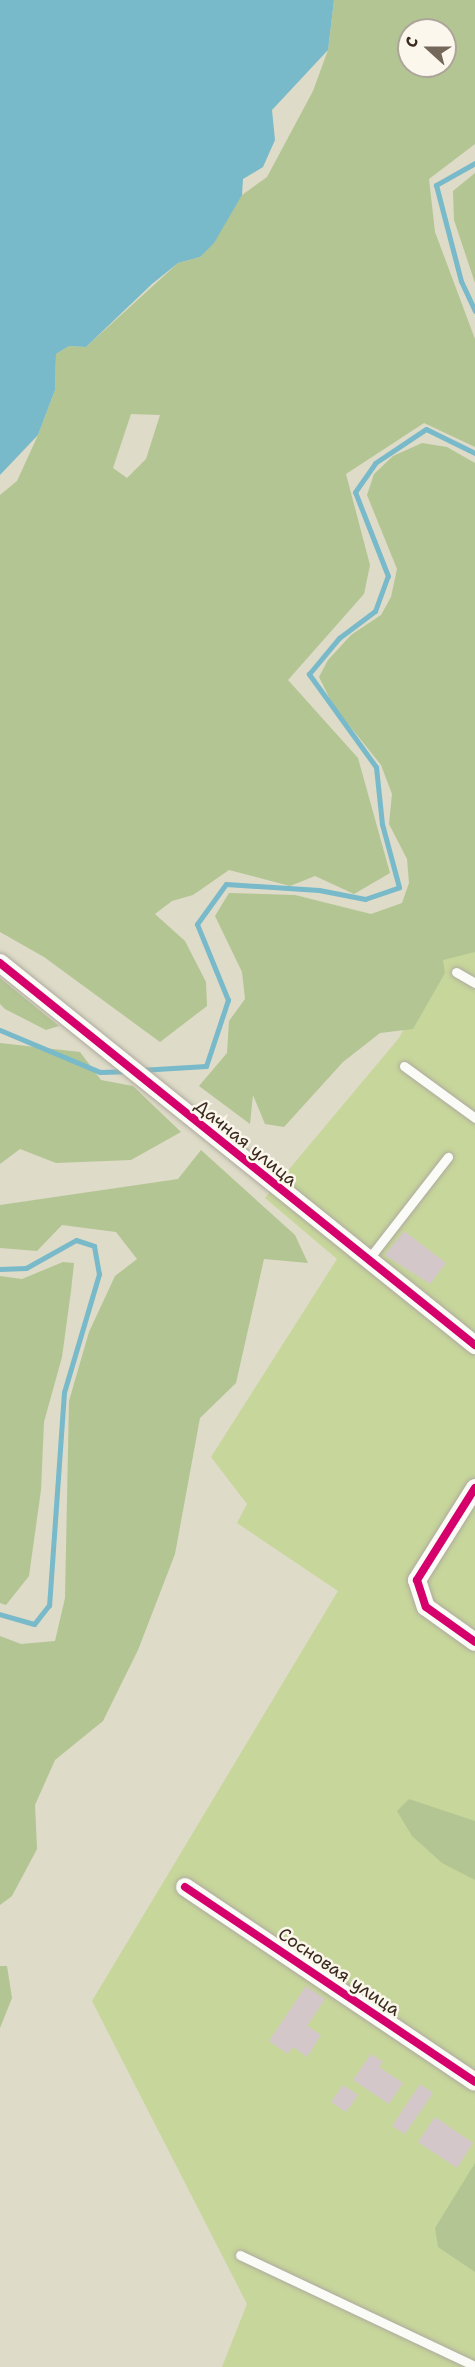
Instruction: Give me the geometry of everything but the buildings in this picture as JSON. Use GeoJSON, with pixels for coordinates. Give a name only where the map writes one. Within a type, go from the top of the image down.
{"type":"FeatureCollection","features":[{"type":"Feature","properties":{"kind":"street","name":"Дачная улица"},"geometry":{"type":"LineString","coordinates":[[0,963],[367,1261],[475,1345]]}},
{"type":"Feature","properties":{"kind":"street"},"geometry":{"type":"LineString","coordinates":[[475,1488],[417,1580],[426,1607],[475,1642]]}},
{"type":"Feature","properties":{"kind":"street","name":"Сосновая улица"},"geometry":{"type":"LineString","coordinates":[[185,1887],[475,2082]]}},
{"type":"Feature","properties":{"kind":"lane"},"geometry":{"type":"LineString","coordinates":[[456,972],[475,983]]}},
{"type":"Feature","properties":{"kind":"lane"},"geometry":{"type":"LineString","coordinates":[[404,1066],[475,1118]]}},
{"type":"Feature","properties":{"kind":"lane"},"geometry":{"type":"LineString","coordinates":[[367,1261],[448,1157]]}},
{"type":"Feature","properties":{"kind":"lane"},"geometry":{"type":"LineString","coordinates":[[240,2255],[475,2366]]}},
{"type":"Feature","properties":{"kind":"green space"},"geometry":{"type":"Polygon","coordinates":[[[334,0],[475,0],[475,144],[429,179],[435,232],[475,339],[475,447],[424,423],[346,474],[370,565],[364,594],[288,680],[358,758],[390,873],[354,894],[315,876],[290,886],[229,870],[193,895],[172,901],[155,914],[185,941],[206,982],[207,1006],[160,1042],[44,957],[0,932],[0,495],[17,481],[38,435],[55,390],[56,354],[69,346],[86,347],[178,263],[200,257],[242,195],[267,177],[313,91],[328,50],[334,0]],[[131,414],[113,468],[127,478],[146,459],[160,415],[131,414]]]}},
{"type":"Feature","properties":{"kind":"green space"},"geometry":{"type":"Polygon","coordinates":[[[475,173],[475,283],[454,220],[453,191],[475,173]]]}},
{"type":"Feature","properties":{"kind":"green space"},"geometry":{"type":"Polygon","coordinates":[[[422,443],[447,447],[475,463],[475,952],[443,960],[445,973],[413,1029],[380,1033],[343,1062],[284,1127],[265,1124],[253,1095],[250,1124],[199,1086],[227,1053],[229,1021],[245,999],[242,972],[215,916],[229,893],[295,895],[371,914],[402,903],[409,883],[407,859],[389,824],[392,794],[381,765],[333,705],[319,677],[328,660],[351,635],[381,615],[391,597],[397,569],[367,495],[374,474],[393,456],[422,443]]]}},
{"type":"Feature","properties":{"kind":"green space"},"geometry":{"type":"Polygon","coordinates":[[[475,897],[475,2367],[222,2367],[247,2304],[92,2001],[338,1591],[237,1523],[247,1504],[211,1457],[337,1259],[265,1198],[399,1038],[475,897]]]}},
{"type":"Feature","properties":{"kind":"green space"},"geometry":{"type":"Polygon","coordinates":[[[0,978],[59,1026],[46,1030],[5,1009],[0,1004],[0,978]]]}},
{"type":"Feature","properties":{"kind":"green space"},"geometry":{"type":"Polygon","coordinates":[[[0,1043],[80,1052],[101,1080],[133,1086],[181,1132],[131,1160],[56,1163],[20,1149],[0,1164],[0,1043]]]}},
{"type":"Feature","properties":{"kind":"green space"},"geometry":{"type":"Polygon","coordinates":[[[201,1150],[295,1235],[308,1263],[264,1259],[236,1383],[200,1418],[175,1554],[138,1650],[103,1721],[55,1760],[35,1805],[37,1849],[12,1896],[0,1905],[0,1636],[21,1644],[55,1641],[65,1598],[69,1401],[89,1332],[115,1276],[137,1259],[116,1232],[62,1225],[37,1251],[0,1248],[0,1205],[178,1179],[201,1150]]]}},
{"type":"Feature","properties":{"kind":"green space"},"geometry":{"type":"Polygon","coordinates":[[[63,1262],[74,1263],[71,1291],[62,1357],[44,1422],[41,1490],[29,1576],[6,1605],[0,1603],[0,1276],[22,1279],[63,1262]]]}},
{"type":"Feature","properties":{"kind":"green space"},"geometry":{"type":"Polygon","coordinates":[[[409,1799],[475,1821],[475,1880],[442,1863],[412,1836],[397,1811],[409,1799]]]}},
{"type":"Feature","properties":{"kind":"green space"},"geometry":{"type":"Polygon","coordinates":[[[0,1966],[7,1966],[12,1998],[0,2028],[0,1966]]]}},
{"type":"Feature","properties":{"kind":"green space"},"geometry":{"type":"Polygon","coordinates":[[[475,2163],[475,2272],[438,2247],[435,2228],[475,2163]]]}},
{"type":"Feature","properties":{"kind":"water"},"geometry":{"type":"Polygon","coordinates":[[[0,0],[334,0],[328,50],[272,110],[275,140],[263,167],[243,179],[242,195],[214,243],[200,257],[178,263],[152,284],[86,347],[69,346],[56,354],[55,390],[38,435],[0,475],[0,0]]]}},
{"type":"Feature","properties":{"kind":"waterway"},"geometry":{"type":"LineString","coordinates":[[475,163],[436,185],[461,281],[475,311]]}},
{"type":"Feature","properties":{"kind":"waterway"},"geometry":{"type":"LineString","coordinates":[[140,1070],[206,1066],[228,1000],[197,924],[226,884],[319,890],[365,899],[399,887],[382,824],[376,767],[309,674],[339,638],[375,611],[388,576],[355,492],[375,463],[426,429],[475,453]]}},
{"type":"Feature","properties":{"kind":"waterway"},"geometry":{"type":"LineString","coordinates":[[0,1030],[100,1072],[125,1071]]}},
{"type":"Feature","properties":{"kind":"waterway"},"geometry":{"type":"LineString","coordinates":[[0,1269],[26,1268],[76,1240],[94,1246],[99,1274],[64,1392],[49,1605],[34,1624],[0,1614]]}},
{"type":"Feature","properties":{"kind":"cycle path"},"geometry":{"type":"LineString","coordinates":[[0,963],[475,1345]]}},
{"type":"Feature","properties":{"kind":"cycle path"},"geometry":{"type":"LineString","coordinates":[[475,1488],[417,1580],[426,1607],[475,1642]]}},
{"type":"Feature","properties":{"kind":"cycle path"},"geometry":{"type":"LineString","coordinates":[[185,1887],[475,2082]]}}]}
